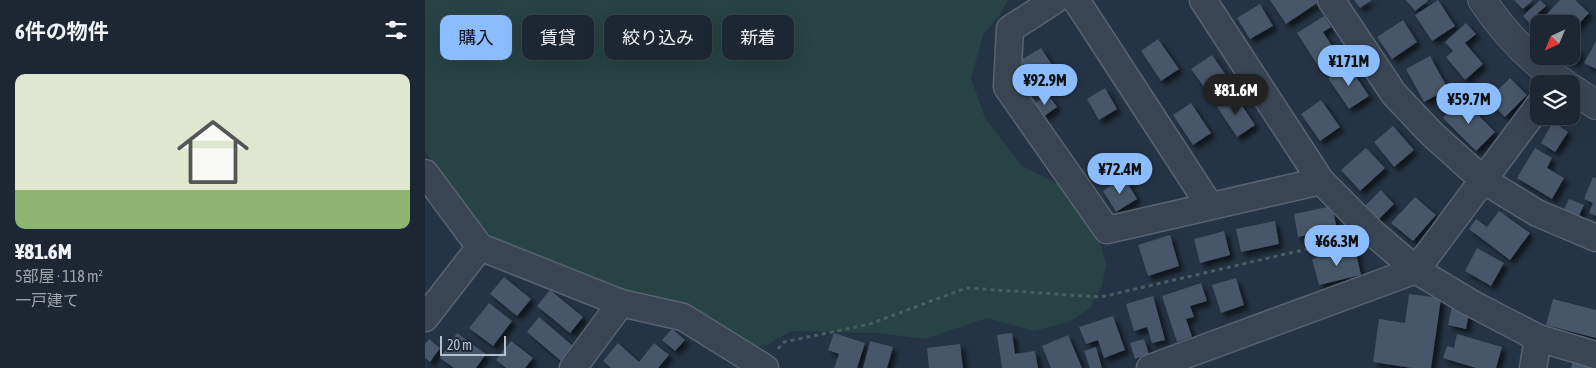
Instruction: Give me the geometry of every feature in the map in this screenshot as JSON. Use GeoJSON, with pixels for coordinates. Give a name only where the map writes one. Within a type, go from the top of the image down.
{"type":"FeatureCollection","features":[{"type":"Feature","properties":{"kind":"street"},"geometry":{"type":"LineString","coordinates":[[1055,0],[1010,29],[1007,87],[1107,230],[1321,181]]}},
{"type":"Feature","properties":{"kind":"street"},"geometry":{"type":"LineString","coordinates":[[1076,0],[1210,206]]}},
{"type":"Feature","properties":{"kind":"street"},"geometry":{"type":"LineString","coordinates":[[1203,0],[1321,181],[1372,232],[1416,270],[1469,302],[1538,338],[1596,355]]}},
{"type":"Feature","properties":{"kind":"street"},"geometry":{"type":"LineString","coordinates":[[1331,0],[1394,94],[1432,134],[1483,180],[1537,214],[1596,238]]}},
{"type":"Feature","properties":{"kind":"street"},"geometry":{"type":"LineString","coordinates":[[1482,0],[1495,19],[1530,57],[1551,75]]}},
{"type":"Feature","properties":{"kind":"street"},"geometry":{"type":"LineString","coordinates":[[1580,95],[1596,105]]}},
{"type":"Feature","properties":{"kind":"street"},"geometry":{"type":"LineString","coordinates":[[1150,368],[1416,270],[1530,117]]}},
{"type":"Feature","properties":{"kind":"street"},"geometry":{"type":"LineString","coordinates":[[425,173],[480,247],[621,303],[683,317],[763,367]]}},
{"type":"Feature","properties":{"kind":"street"},"geometry":{"type":"LineString","coordinates":[[425,318],[480,247]]}},
{"type":"Feature","properties":{"kind":"street"},"geometry":{"type":"LineString","coordinates":[[573,368],[621,303]]}},
{"type":"Feature","properties":{"kind":"street"},"geometry":{"type":"LineString","coordinates":[[1533,368],[1538,338]]}},
{"type":"Feature","properties":{"kind":"path"},"geometry":{"type":"LineString","coordinates":[[763,367],[784,342],[870,324],[966,288],[1101,297],[1337,243],[1372,232]]}},
{"type":"Feature","properties":{"kind":"green space"},"geometry":{"type":"Polygon","coordinates":[[[425,0],[1008,0],[999,16],[983,35],[971,78],[985,118],[1022,166],[1060,185],[1090,222],[1100,243],[1106,264],[1102,285],[1090,308],[1069,322],[1034,331],[987,318],[924,339],[879,333],[791,331],[767,345],[752,347],[686,308],[626,290],[508,246],[491,235],[457,197],[425,151],[425,0]]]}},
{"type":"Feature","properties":{"kind":"building"},"geometry":{"type":"Polygon","coordinates":[[[1270,0],[1316,0],[1317,3],[1286,24],[1270,0]]]}},
{"type":"Feature","properties":{"kind":"building"},"geometry":{"type":"Polygon","coordinates":[[[1354,0],[1372,0],[1360,8],[1354,0]]]}},
{"type":"Feature","properties":{"kind":"building"},"geometry":{"type":"Polygon","coordinates":[[[1406,0],[1427,0],[1428,1],[1415,11],[1406,0]]]}},
{"type":"Feature","properties":{"kind":"building"},"geometry":{"type":"Polygon","coordinates":[[[1438,0],[1455,26],[1432,41],[1415,15],[1438,0]]]}},
{"type":"Feature","properties":{"kind":"building"},"geometry":{"type":"Polygon","coordinates":[[[1514,0],[1533,0],[1523,9],[1514,0]]]}},
{"type":"Feature","properties":{"kind":"building"},"geometry":{"type":"Polygon","coordinates":[[[1540,0],[1546,6],[1538,15],[1530,15],[1530,24],[1523,16],[1540,0]]]}},
{"type":"Feature","properties":{"kind":"building"},"geometry":{"type":"Polygon","coordinates":[[[1560,0],[1575,0],[1589,13],[1580,22],[1580,15],[1546,15],[1560,0]]]}},
{"type":"Feature","properties":{"kind":"building"},"geometry":{"type":"Polygon","coordinates":[[[1260,4],[1273,26],[1250,39],[1237,18],[1260,4]]]}},
{"type":"Feature","properties":{"kind":"building"},"geometry":{"type":"Polygon","coordinates":[[[1324,16],[1331,27],[1323,32],[1339,57],[1320,69],[1297,33],[1324,16]]]}},
{"type":"Feature","properties":{"kind":"building"},"geometry":{"type":"Polygon","coordinates":[[[1403,20],[1417,42],[1392,59],[1377,37],[1403,20]]]}},
{"type":"Feature","properties":{"kind":"building"},"geometry":{"type":"Polygon","coordinates":[[[1466,23],[1476,34],[1465,43],[1483,64],[1465,80],[1446,57],[1453,51],[1445,42],[1466,23]]]}},
{"type":"Feature","properties":{"kind":"building"},"geometry":{"type":"Polygon","coordinates":[[[1158,39],[1179,69],[1161,81],[1141,51],[1158,39]]]}},
{"type":"Feature","properties":{"kind":"building"},"geometry":{"type":"Polygon","coordinates":[[[1596,41],[1596,69],[1584,63],[1596,41]]]}},
{"type":"Feature","properties":{"kind":"building"},"geometry":{"type":"Polygon","coordinates":[[[1041,48],[1059,76],[1039,88],[1021,60],[1041,48]]]}},
{"type":"Feature","properties":{"kind":"building"},"geometry":{"type":"Polygon","coordinates":[[[1212,55],[1230,81],[1210,95],[1191,69],[1212,55]]]}},
{"type":"Feature","properties":{"kind":"building"},"geometry":{"type":"Polygon","coordinates":[[[1430,56],[1448,89],[1424,102],[1406,69],[1430,56]]]}},
{"type":"Feature","properties":{"kind":"building"},"geometry":{"type":"Polygon","coordinates":[[[1348,65],[1369,96],[1349,109],[1328,78],[1348,65]]]}},
{"type":"Feature","properties":{"kind":"building"},"geometry":{"type":"Polygon","coordinates":[[[1510,78],[1527,95],[1505,117],[1488,100],[1510,78]]]}},
{"type":"Feature","properties":{"kind":"building"},"geometry":{"type":"Polygon","coordinates":[[[1105,88],[1117,109],[1099,120],[1087,99],[1105,88]]]}},
{"type":"Feature","properties":{"kind":"building"},"geometry":{"type":"Polygon","coordinates":[[[1048,95],[1057,107],[1043,117],[1034,104],[1048,95]]]}},
{"type":"Feature","properties":{"kind":"building"},"geometry":{"type":"Polygon","coordinates":[[[1235,95],[1255,125],[1237,137],[1217,107],[1235,95]]]}},
{"type":"Feature","properties":{"kind":"building"},"geometry":{"type":"Polygon","coordinates":[[[1462,99],[1495,132],[1476,151],[1443,118],[1462,99]]]}},
{"type":"Feature","properties":{"kind":"building"},"geometry":{"type":"Polygon","coordinates":[[[1321,100],[1340,127],[1320,141],[1301,114],[1321,100]]]}},
{"type":"Feature","properties":{"kind":"building"},"geometry":{"type":"Polygon","coordinates":[[[1191,103],[1211,133],[1193,145],[1173,115],[1191,103]]]}},
{"type":"Feature","properties":{"kind":"building"},"geometry":{"type":"Polygon","coordinates":[[[1551,125],[1558,125],[1568,132],[1555,152],[1541,143],[1551,125]]]}},
{"type":"Feature","properties":{"kind":"building"},"geometry":{"type":"Polygon","coordinates":[[[1393,126],[1414,150],[1394,167],[1374,142],[1393,126]]]}},
{"type":"Feature","properties":{"kind":"building"},"geometry":{"type":"Polygon","coordinates":[[[1366,148],[1385,168],[1360,191],[1341,170],[1366,148]]]}},
{"type":"Feature","properties":{"kind":"building"},"geometry":{"type":"Polygon","coordinates":[[[1535,148],[1552,158],[1547,168],[1564,178],[1552,199],[1517,178],[1535,148]]]}},
{"type":"Feature","properties":{"kind":"building"},"geometry":{"type":"Polygon","coordinates":[[[1124,177],[1137,199],[1116,212],[1103,191],[1124,177]]]}},
{"type":"Feature","properties":{"kind":"building"},"geometry":{"type":"Polygon","coordinates":[[[1593,177],[1596,178],[1596,216],[1589,213],[1593,203],[1584,199],[1593,177]]]}},
{"type":"Feature","properties":{"kind":"building"},"geometry":{"type":"Polygon","coordinates":[[[1381,190],[1394,204],[1377,221],[1364,207],[1381,190]]]}},
{"type":"Feature","properties":{"kind":"building"},"geometry":{"type":"Polygon","coordinates":[[[1415,197],[1436,215],[1413,241],[1391,223],[1415,197]]]}},
{"type":"Feature","properties":{"kind":"building"},"geometry":{"type":"Polygon","coordinates":[[[1569,199],[1584,205],[1578,218],[1563,212],[1569,199]]]}},
{"type":"Feature","properties":{"kind":"building"},"geometry":{"type":"Polygon","coordinates":[[[1332,206],[1337,229],[1298,237],[1294,214],[1332,206]]]}},
{"type":"Feature","properties":{"kind":"building"},"geometry":{"type":"Polygon","coordinates":[[[1499,211],[1530,233],[1510,260],[1469,229],[1476,219],[1487,227],[1499,211]]]}},
{"type":"Feature","properties":{"kind":"building"},"geometry":{"type":"Polygon","coordinates":[[[1275,221],[1279,244],[1241,252],[1236,229],[1275,221]]]}},
{"type":"Feature","properties":{"kind":"building"},"geometry":{"type":"Polygon","coordinates":[[[1224,231],[1230,255],[1200,263],[1194,239],[1224,231]]]}},
{"type":"Feature","properties":{"kind":"building"},"geometry":{"type":"Polygon","coordinates":[[[1170,235],[1179,266],[1148,276],[1138,245],[1170,235]]]}},
{"type":"Feature","properties":{"kind":"building"},"geometry":{"type":"Polygon","coordinates":[[[1477,248],[1504,263],[1491,286],[1465,271],[1477,248]]]}},
{"type":"Feature","properties":{"kind":"building"},"geometry":{"type":"Polygon","coordinates":[[[1355,249],[1361,275],[1319,285],[1312,259],[1355,249]]]}},
{"type":"Feature","properties":{"kind":"building"},"geometry":{"type":"Polygon","coordinates":[[[504,277],[531,299],[517,316],[490,294],[504,277]]]}},
{"type":"Feature","properties":{"kind":"building"},"geometry":{"type":"Polygon","coordinates":[[[1236,278],[1244,305],[1221,313],[1212,285],[1236,278]]]}},
{"type":"Feature","properties":{"kind":"building"},"geometry":{"type":"Polygon","coordinates":[[[1201,283],[1207,301],[1190,306],[1194,317],[1186,319],[1192,337],[1177,342],[1162,296],[1201,283]]]}},
{"type":"Feature","properties":{"kind":"building"},"geometry":{"type":"Polygon","coordinates":[[[550,290],[583,317],[570,333],[537,306],[550,290]]]}},
{"type":"Feature","properties":{"kind":"building"},"geometry":{"type":"Polygon","coordinates":[[[1409,294],[1441,298],[1431,368],[1412,368],[1373,362],[1379,319],[1405,323],[1409,294]]]}},
{"type":"Feature","properties":{"kind":"building"},"geometry":{"type":"Polygon","coordinates":[[[1153,296],[1165,340],[1152,343],[1147,327],[1134,331],[1126,304],[1153,296]]]}},
{"type":"Feature","properties":{"kind":"building"},"geometry":{"type":"Polygon","coordinates":[[[1553,299],[1596,310],[1596,338],[1546,325],[1553,299]]]}},
{"type":"Feature","properties":{"kind":"building"},"geometry":{"type":"Polygon","coordinates":[[[1453,302],[1469,313],[1466,329],[1448,325],[1453,302]]]}},
{"type":"Feature","properties":{"kind":"building"},"geometry":{"type":"Polygon","coordinates":[[[489,303],[512,321],[493,346],[469,328],[489,303]]]}},
{"type":"Feature","properties":{"kind":"building"},"geometry":{"type":"Polygon","coordinates":[[[1113,316],[1125,350],[1104,358],[1098,340],[1086,344],[1079,327],[1113,316]]]}},
{"type":"Feature","properties":{"kind":"building"},"geometry":{"type":"Polygon","coordinates":[[[539,317],[573,346],[561,361],[527,332],[539,317]]]}},
{"type":"Feature","properties":{"kind":"building"},"geometry":{"type":"Polygon","coordinates":[[[672,329],[685,340],[675,351],[662,340],[672,329]]]}},
{"type":"Feature","properties":{"kind":"building"},"geometry":{"type":"Polygon","coordinates":[[[457,333],[486,354],[476,368],[454,368],[440,358],[457,333]]]}},
{"type":"Feature","properties":{"kind":"building"},"geometry":{"type":"Polygon","coordinates":[[[834,333],[865,343],[857,368],[834,368],[839,354],[828,350],[834,333]]]}},
{"type":"Feature","properties":{"kind":"building"},"geometry":{"type":"Polygon","coordinates":[[[1012,333],[1015,354],[1035,351],[1038,368],[1002,368],[997,335],[1012,333]]]}},
{"type":"Feature","properties":{"kind":"building"},"geometry":{"type":"Polygon","coordinates":[[[1457,334],[1502,347],[1496,368],[1476,368],[1443,358],[1447,346],[1454,348],[1457,334]]]}},
{"type":"Feature","properties":{"kind":"building"},"geometry":{"type":"Polygon","coordinates":[[[1068,335],[1082,368],[1051,368],[1042,346],[1068,335]]]}},
{"type":"Feature","properties":{"kind":"building"},"geometry":{"type":"Polygon","coordinates":[[[429,339],[440,348],[430,362],[425,358],[425,344],[429,339]]]}},
{"type":"Feature","properties":{"kind":"building"},"geometry":{"type":"Polygon","coordinates":[[[1144,339],[1149,354],[1135,359],[1130,343],[1144,339]]]}},
{"type":"Feature","properties":{"kind":"building"},"geometry":{"type":"Polygon","coordinates":[[[511,341],[533,358],[525,368],[506,368],[496,360],[511,341]]]}},
{"type":"Feature","properties":{"kind":"building"},"geometry":{"type":"Polygon","coordinates":[[[870,341],[893,347],[887,368],[863,368],[870,341]]]}},
{"type":"Feature","properties":{"kind":"building"},"geometry":{"type":"Polygon","coordinates":[[[618,343],[639,362],[654,343],[669,355],[658,368],[611,368],[603,361],[618,343]]]}},
{"type":"Feature","properties":{"kind":"building"},"geometry":{"type":"Polygon","coordinates":[[[960,344],[963,368],[929,368],[927,348],[960,344]]]}},
{"type":"Feature","properties":{"kind":"building"},"geometry":{"type":"Polygon","coordinates":[[[1096,347],[1102,368],[1090,368],[1084,351],[1096,347]]]}},
{"type":"Feature","properties":{"kind":"building"},"geometry":{"type":"Polygon","coordinates":[[[1573,361],[1593,368],[1571,368],[1573,361]]]}}]}
